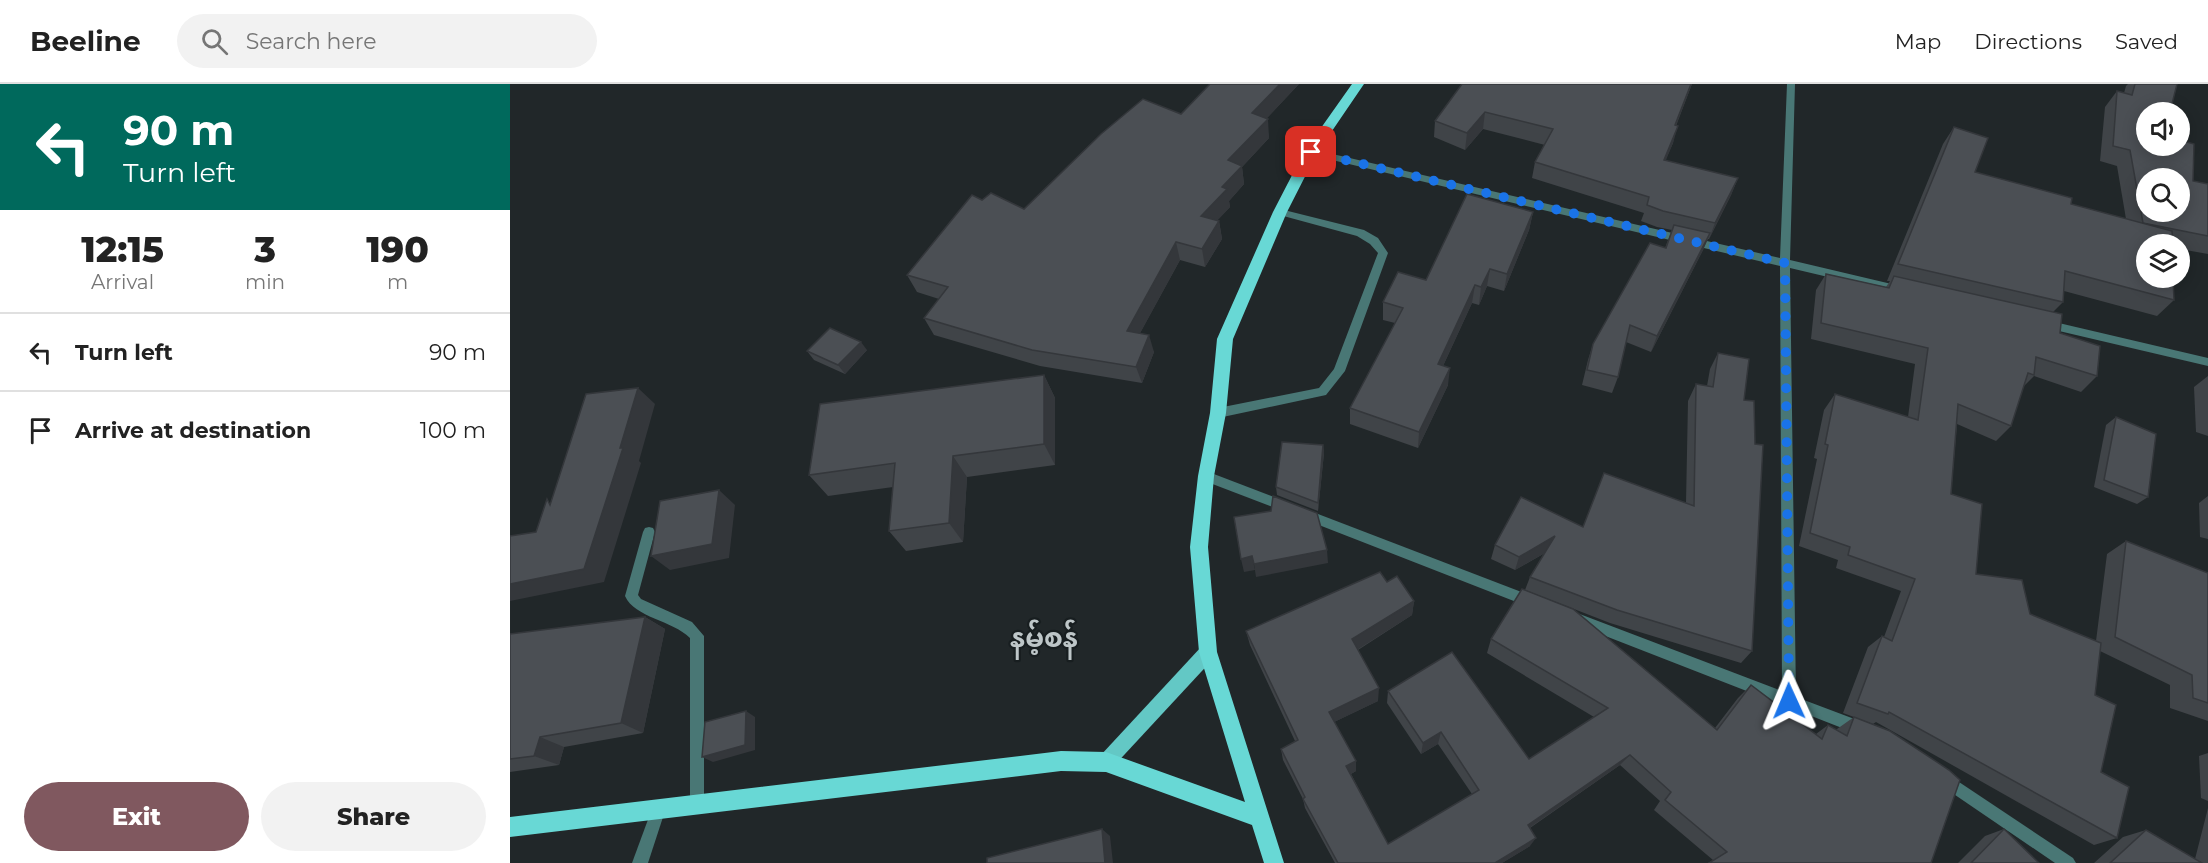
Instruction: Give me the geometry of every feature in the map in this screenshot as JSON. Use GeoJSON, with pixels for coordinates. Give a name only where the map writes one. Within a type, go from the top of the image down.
{"type":"FeatureCollection","features":[{"type":"Feature","properties":{"kind":"highway"},"geometry":{"type":"LineString","coordinates":[[1274,863],[1208,652],[1199,547],[1206,476],[1218,413],[1225,339],[1281,212],[1311,152],[1358,84]]}},
{"type":"Feature","properties":{"kind":"highway"},"geometry":{"type":"LineString","coordinates":[[510,827],[1061,761],[1106,762],[1260,818]]}},
{"type":"Feature","properties":{"kind":"main road"},"geometry":{"type":"LineString","coordinates":[[1106,762],[1208,652]]}},
{"type":"Feature","properties":{"kind":"street"},"geometry":{"type":"LineString","coordinates":[[1789,701],[1785,263],[1791,84]]}},
{"type":"Feature","properties":{"kind":"street"},"geometry":{"type":"LineString","coordinates":[[1311,152],[1911,292]]}},
{"type":"Feature","properties":{"kind":"street"},"geometry":{"type":"LineString","coordinates":[[1218,413],[1322,392],[1339,371],[1383,254],[1374,241],[1360,232],[1281,212]]}},
{"type":"Feature","properties":{"kind":"street"},"geometry":{"type":"LineString","coordinates":[[2037,322],[2208,362]]}},
{"type":"Feature","properties":{"kind":"street"},"geometry":{"type":"LineString","coordinates":[[1206,476],[1547,608]]}},
{"type":"Feature","properties":{"kind":"street"},"geometry":{"type":"LineString","coordinates":[[649,532],[631,596],[636,603],[687,626],[697,636],[697,806]]}},
{"type":"Feature","properties":{"kind":"street"},"geometry":{"type":"LineString","coordinates":[[1569,616],[1878,735]]}},
{"type":"Feature","properties":{"kind":"street"},"geometry":{"type":"LineString","coordinates":[[1937,774],[2068,863]]}},
{"type":"Feature","properties":{"kind":"street"},"geometry":{"type":"LineString","coordinates":[[640,863],[658,811]]}},
{"type":"Feature","properties":{"kind":"building"},"geometry":{"type":"Polygon","coordinates":[[[1210,84],[1280,84],[1252,113],[1268,119],[1228,160],[1242,166],[1222,187],[1227,189],[1201,216],[1219,221],[1202,249],[1176,242],[1127,331],[1149,335],[1136,367],[1032,350],[924,318],[948,287],[907,275],[972,195],[982,200],[991,193],[1024,209],[1101,134],[1143,99],[1181,114],[1210,84]]]}},
{"type":"Feature","properties":{"kind":"building"},"geometry":{"type":"Polygon","coordinates":[[[1462,84],[1691,84],[1675,125],[1678,126],[1664,160],[1738,178],[1715,223],[1663,211],[1647,205],[1649,197],[1535,162],[1553,129],[1485,112],[1467,133],[1435,121],[1462,84]]]}},
{"type":"Feature","properties":{"kind":"building"},"geometry":{"type":"Polygon","coordinates":[[[2135,84],[2177,84],[2172,102],[2136,102],[2136,156],[2190,156],[2190,143],[2194,144],[2193,181],[2208,184],[2208,236],[2143,223],[2190,222],[2190,168],[2136,168],[2136,184],[2130,150],[2113,146],[2117,91],[2132,95],[2135,84]]]}},
{"type":"Feature","properties":{"kind":"building"},"geometry":{"type":"Polygon","coordinates":[[[1954,127],[1988,138],[1975,172],[2072,198],[2071,204],[2172,231],[2172,234],[2136,234],[2136,288],[2173,288],[2174,300],[2065,271],[2063,302],[1898,264],[1954,127]]]}},
{"type":"Feature","properties":{"kind":"building"},"geometry":{"type":"Polygon","coordinates":[[[1467,194],[1533,212],[1507,274],[1490,269],[1481,287],[1475,285],[1438,364],[1450,368],[1419,432],[1350,408],[1403,308],[1383,302],[1398,272],[1426,280],[1467,194]]]}},
{"type":"Feature","properties":{"kind":"building"},"geometry":{"type":"Polygon","coordinates":[[[1674,225],[1710,233],[1657,336],[1630,325],[1618,377],[1587,370],[1593,344],[1650,243],[1666,248],[1674,225]]]}},
{"type":"Feature","properties":{"kind":"building"},"geometry":{"type":"Polygon","coordinates":[[[1826,274],[1889,288],[1894,276],[2062,314],[2060,333],[2100,346],[2097,376],[2036,357],[2034,375],[2028,373],[2011,426],[1958,404],[1951,494],[1982,504],[1976,574],[2022,580],[2030,614],[2101,643],[2095,695],[2116,705],[2101,772],[2129,787],[2117,838],[1889,712],[1888,714],[1857,703],[1882,636],[1892,641],[1915,579],[1848,555],[1850,547],[1810,533],[1828,445],[1825,444],[1835,394],[1918,420],[1928,348],[1821,323],[1826,274]]]}},
{"type":"Feature","properties":{"kind":"building"},"geometry":{"type":"Polygon","coordinates":[[[830,328],[861,342],[838,365],[807,351],[830,328]]]}},
{"type":"Feature","properties":{"kind":"building"},"geometry":{"type":"Polygon","coordinates":[[[1718,353],[1749,359],[1744,400],[1754,401],[1755,444],[1763,445],[1752,651],[1617,610],[1530,577],[1555,536],[1519,557],[1495,545],[1521,497],[1583,527],[1604,473],[1694,506],[1696,384],[1713,387],[1718,353]]]}},
{"type":"Feature","properties":{"kind":"building"},"geometry":{"type":"Polygon","coordinates":[[[1044,375],[1044,444],[953,456],[949,523],[889,531],[895,463],[809,475],[820,404],[1044,375]]]}},
{"type":"Feature","properties":{"kind":"building"},"geometry":{"type":"Polygon","coordinates":[[[638,388],[620,448],[623,448],[584,569],[510,584],[510,536],[536,532],[547,499],[550,505],[586,394],[638,388]]]}},
{"type":"Feature","properties":{"kind":"building"},"geometry":{"type":"Polygon","coordinates":[[[2116,417],[2156,434],[2148,497],[2104,480],[2116,417]]]}},
{"type":"Feature","properties":{"kind":"building"},"geometry":{"type":"Polygon","coordinates":[[[1282,442],[1323,445],[1318,503],[1276,487],[1282,442]]]}},
{"type":"Feature","properties":{"kind":"building"},"geometry":{"type":"Polygon","coordinates":[[[719,490],[712,544],[651,556],[660,501],[719,490]]]}},
{"type":"Feature","properties":{"kind":"building"},"geometry":{"type":"Polygon","coordinates":[[[1273,496],[1317,513],[1327,550],[1254,564],[1252,556],[1241,559],[1234,517],[1271,511],[1273,496]]]}},
{"type":"Feature","properties":{"kind":"building"},"geometry":{"type":"Polygon","coordinates":[[[2126,541],[2208,573],[2208,703],[2193,698],[2192,675],[2115,637],[2126,541]]]}},
{"type":"Feature","properties":{"kind":"building"},"geometry":{"type":"Polygon","coordinates":[[[1380,572],[1387,582],[1397,576],[1414,601],[1352,639],[1379,688],[1329,712],[1356,761],[1346,766],[1388,844],[1479,790],[1441,732],[1423,743],[1388,691],[1452,652],[1529,759],[1608,708],[1491,639],[1522,589],[1573,609],[1717,730],[1751,685],[1822,739],[1828,725],[1847,736],[1854,717],[1890,731],[1949,770],[1960,780],[1931,863],[1709,863],[1727,852],[1665,800],[1671,792],[1630,755],[1528,825],[1536,838],[1495,863],[1338,863],[1303,799],[1305,797],[1281,749],[1298,740],[1246,631],[1380,572]]]}},
{"type":"Feature","properties":{"kind":"building"},"geometry":{"type":"Polygon","coordinates":[[[645,617],[621,723],[540,737],[534,756],[510,759],[510,634],[645,617]]]}},
{"type":"Feature","properties":{"kind":"building"},"geometry":{"type":"Polygon","coordinates":[[[746,711],[745,745],[702,757],[705,722],[746,711]]]}},
{"type":"Feature","properties":{"kind":"building"},"geometry":{"type":"Polygon","coordinates":[[[1102,829],[1105,863],[987,863],[987,858],[1102,829]]]}},
{"type":"Feature","properties":{"kind":"building"},"geometry":{"type":"Polygon","coordinates":[[[2004,829],[2039,863],[1971,863],[2004,829]]]}},
{"type":"Feature","properties":{"kind":"building"},"geometry":{"type":"Polygon","coordinates":[[[2146,830],[2202,863],[2110,863],[2146,830]]]}},
{"type":"Feature","properties":{"kind":"district","name":"နမ့်စန်"},"geometry":{"type":"Point","coordinates":[1044,638]}},
{"type":"Feature","properties":{"kind":"route"},"geometry":{"type":"LineString","coordinates":[[1311,152],[1785,263],[1789,701]]}}]}
